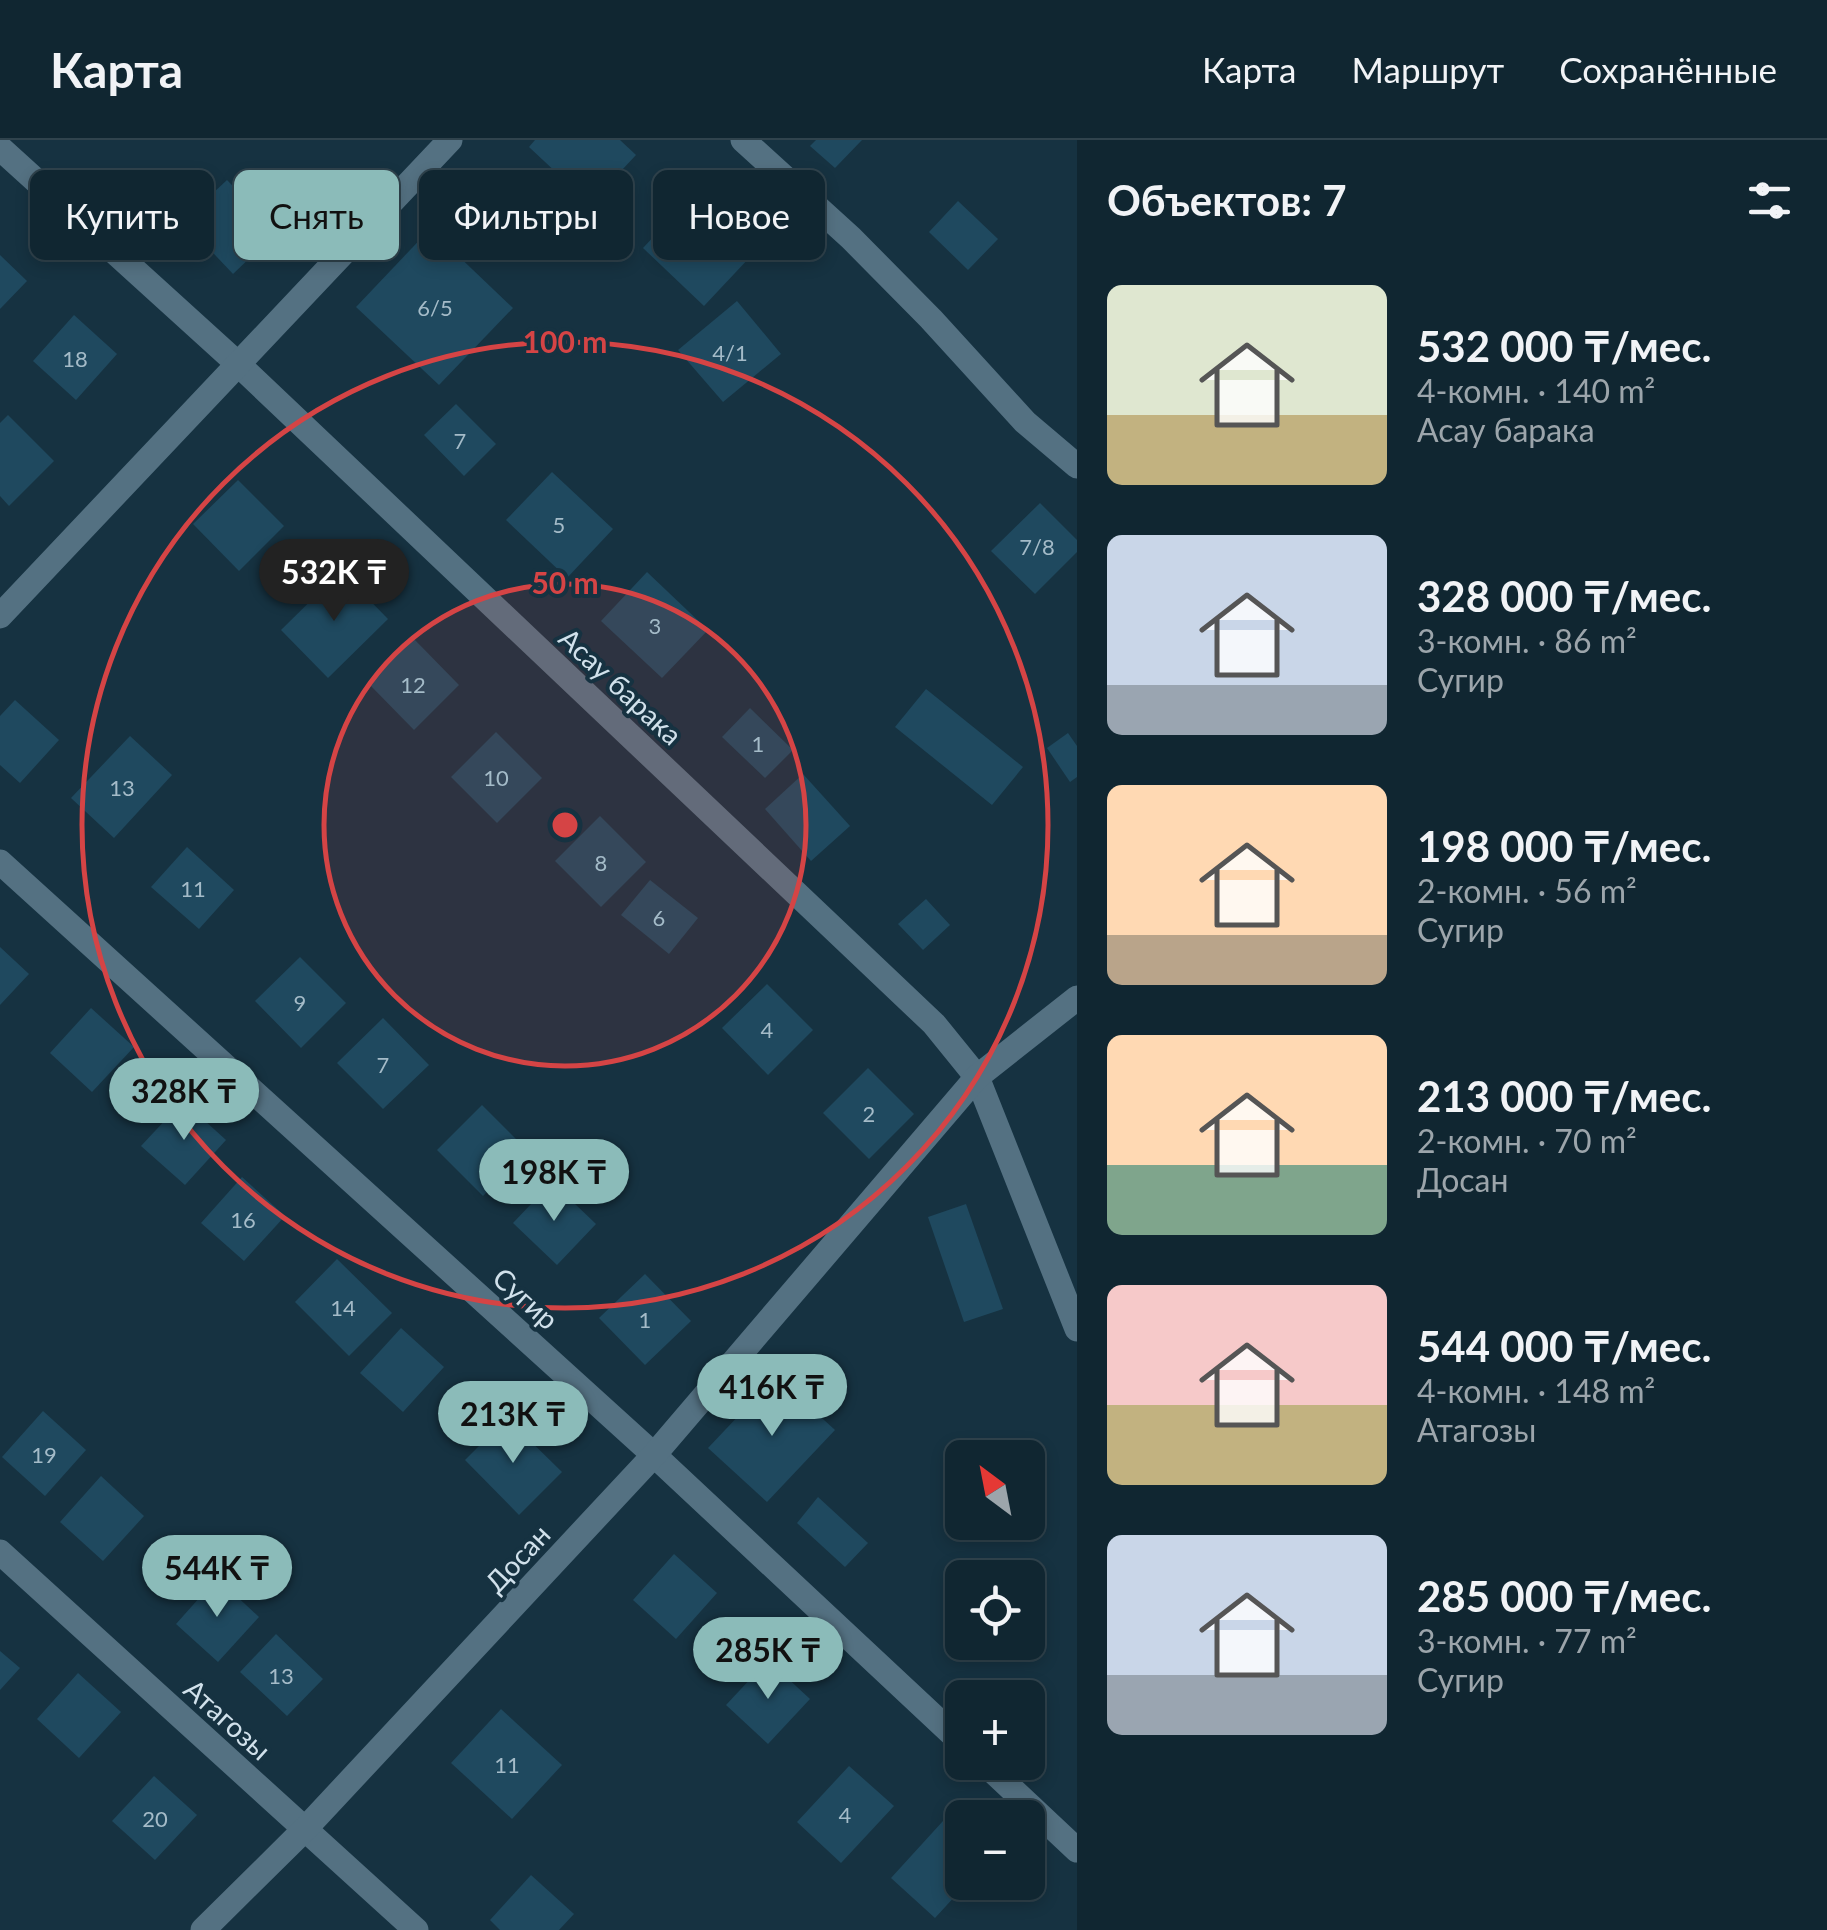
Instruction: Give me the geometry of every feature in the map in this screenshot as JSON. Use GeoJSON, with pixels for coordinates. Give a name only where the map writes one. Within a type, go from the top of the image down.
{"type":"FeatureCollection","features":[{"type":"Feature","properties":{"kind":"street"},"geometry":{"type":"LineString","coordinates":[[0,616],[450,140]]}},
{"type":"Feature","properties":{"kind":"street"},"geometry":{"type":"LineString","coordinates":[[743,140],[850,238],[1026,422],[1077,466]]}},
{"type":"Feature","properties":{"kind":"street","name":"Асау барака"},"geometry":{"type":"LineString","coordinates":[[0,148],[238,364],[934,1024],[977,1076],[1077,1328]]}},
{"type":"Feature","properties":{"kind":"street","name":"Сугир"},"geometry":{"type":"LineString","coordinates":[[0,862],[654,1455],[945,1727]]}},
{"type":"Feature","properties":{"kind":"street","name":"Досан"},"geometry":{"type":"LineString","coordinates":[[203,1930],[305,1828],[654,1455],[977,1076],[1077,998]]}},
{"type":"Feature","properties":{"kind":"street","name":"Атагозы"},"geometry":{"type":"LineString","coordinates":[[0,1552],[416,1930]]}},
{"type":"Feature","properties":{"kind":"street"},"geometry":{"type":"LineString","coordinates":[[1002,1780],[1077,1850]]}},
{"type":"Feature","properties":{"kind":"building"},"geometry":{"type":"Polygon","coordinates":[[[535,140],[620,140],[636,155],[622,170],[554,170],[529,147],[535,140]]]}},
{"type":"Feature","properties":{"kind":"building"},"geometry":{"type":"Polygon","coordinates":[[[816,140],[862,140],[835,168],[810,146],[816,140]]]}},
{"type":"Feature","properties":{"kind":"building"},"geometry":{"type":"Polygon","coordinates":[[[227,180],[234,187],[234,260],[248,260],[233,274],[214,254],[214,192],[227,180]]]}},
{"type":"Feature","properties":{"kind":"building"},"geometry":{"type":"Polygon","coordinates":[[[958,201],[998,239],[968,270],[929,232],[958,201]]]}},
{"type":"Feature","properties":{"kind":"building"},"geometry":{"type":"Polygon","coordinates":[[[653,237],[653,258],[643,248],[653,237]]]}},
{"type":"Feature","properties":{"kind":"building"},"geometry":{"type":"Polygon","coordinates":[[[419,241],[419,260],[463,260],[513,308],[439,385],[356,307],[419,241]]]}},
{"type":"Feature","properties":{"kind":"building"},"geometry":{"type":"Polygon","coordinates":[[[0,255],[27,281],[0,309],[0,255]]]}},
{"type":"Feature","properties":{"kind":"building"},"geometry":{"type":"Polygon","coordinates":[[[656,260],[747,260],[704,306],[656,260]]]}},
{"type":"Feature","properties":{"kind":"building"},"geometry":{"type":"Polygon","coordinates":[[[737,301],[781,354],[723,402],[678,350],[737,301]]]}},
{"type":"Feature","properties":{"kind":"building"},"geometry":{"type":"Polygon","coordinates":[[[74,315],[117,354],[76,400],[33,361],[74,315]]]}},
{"type":"Feature","properties":{"kind":"building"},"geometry":{"type":"Polygon","coordinates":[[[456,404],[496,444],[464,476],[424,435],[456,404]]]}},
{"type":"Feature","properties":{"kind":"building"},"geometry":{"type":"Polygon","coordinates":[[[8,415],[54,461],[9,506],[0,496],[0,423],[8,415]]]}},
{"type":"Feature","properties":{"kind":"building"},"geometry":{"type":"Polygon","coordinates":[[[552,472],[613,529],[567,578],[506,520],[552,472]]]}},
{"type":"Feature","properties":{"kind":"building"},"geometry":{"type":"Polygon","coordinates":[[[238,480],[284,526],[239,571],[193,524],[238,480]]]}},
{"type":"Feature","properties":{"kind":"building"},"geometry":{"type":"Polygon","coordinates":[[[1040,503],[1077,540],[1077,552],[1035,594],[991,551],[1040,503]]]}},
{"type":"Feature","properties":{"kind":"building"},"geometry":{"type":"Polygon","coordinates":[[[341,571],[388,619],[328,678],[281,630],[341,571]]]}},
{"type":"Feature","properties":{"kind":"building"},"geometry":{"type":"Polygon","coordinates":[[[647,572],[708,630],[662,678],[601,621],[647,572]]]}},
{"type":"Feature","properties":{"kind":"building"},"geometry":{"type":"Polygon","coordinates":[[[413,638],[459,685],[414,730],[368,683],[413,638]]]}},
{"type":"Feature","properties":{"kind":"building"},"geometry":{"type":"Polygon","coordinates":[[[926,689],[1023,767],[992,805],[895,727],[926,689]]]}},
{"type":"Feature","properties":{"kind":"building"},"geometry":{"type":"Polygon","coordinates":[[[15,700],[59,740],[20,783],[0,765],[0,716],[15,700]]]}},
{"type":"Feature","properties":{"kind":"building"},"geometry":{"type":"Polygon","coordinates":[[[750,708],[793,750],[765,778],[722,737],[750,708]]]}},
{"type":"Feature","properties":{"kind":"building"},"geometry":{"type":"Polygon","coordinates":[[[496,732],[542,778],[497,823],[451,777],[496,732]]]}},
{"type":"Feature","properties":{"kind":"building"},"geometry":{"type":"Polygon","coordinates":[[[1068,733],[1077,746],[1077,777],[1070,782],[1047,748],[1068,733]]]}},
{"type":"Feature","properties":{"kind":"building"},"geometry":{"type":"Polygon","coordinates":[[[130,736],[172,775],[114,838],[71,798],[130,736]]]}},
{"type":"Feature","properties":{"kind":"building"},"geometry":{"type":"Polygon","coordinates":[[[803,774],[850,826],[811,861],[765,809],[803,774]]]}},
{"type":"Feature","properties":{"kind":"building"},"geometry":{"type":"Polygon","coordinates":[[[600,816],[646,862],[601,907],[555,861],[600,816]]]}},
{"type":"Feature","properties":{"kind":"building"},"geometry":{"type":"Polygon","coordinates":[[[187,847],[234,890],[199,929],[151,887],[187,847]]]}},
{"type":"Feature","properties":{"kind":"building"},"geometry":{"type":"Polygon","coordinates":[[[650,880],[698,918],[669,954],[621,915],[650,880]]]}},
{"type":"Feature","properties":{"kind":"building"},"geometry":{"type":"Polygon","coordinates":[[[926,899],[950,925],[923,950],[898,924],[926,899]]]}},
{"type":"Feature","properties":{"kind":"building"},"geometry":{"type":"Polygon","coordinates":[[[0,947],[29,974],[0,1005],[0,947]]]}},
{"type":"Feature","properties":{"kind":"building"},"geometry":{"type":"Polygon","coordinates":[[[300,957],[346,1003],[301,1048],[255,1001],[300,957]]]}},
{"type":"Feature","properties":{"kind":"building"},"geometry":{"type":"Polygon","coordinates":[[[767,984],[813,1030],[768,1075],[722,1028],[767,984]]]}},
{"type":"Feature","properties":{"kind":"building"},"geometry":{"type":"Polygon","coordinates":[[[91,1008],[134,1047],[92,1092],[50,1053],[91,1008]]]}},
{"type":"Feature","properties":{"kind":"building"},"geometry":{"type":"Polygon","coordinates":[[[383,1018],[429,1065],[383,1109],[337,1063],[383,1018]]]}},
{"type":"Feature","properties":{"kind":"building"},"geometry":{"type":"Polygon","coordinates":[[[868,1068],[914,1114],[869,1159],[823,1113],[868,1068]]]}},
{"type":"Feature","properties":{"kind":"building"},"geometry":{"type":"Polygon","coordinates":[[[183,1101],[226,1140],[185,1185],[141,1146],[183,1101]]]}},
{"type":"Feature","properties":{"kind":"building"},"geometry":{"type":"Polygon","coordinates":[[[482,1105],[528,1151],[483,1196],[437,1150],[482,1105]]]}},
{"type":"Feature","properties":{"kind":"building"},"geometry":{"type":"Polygon","coordinates":[[[242,1177],[285,1216],[244,1261],[201,1223],[242,1177]]]}},
{"type":"Feature","properties":{"kind":"building"},"geometry":{"type":"Polygon","coordinates":[[[552,1182],[596,1224],[557,1265],[513,1223],[552,1182]]]}},
{"type":"Feature","properties":{"kind":"building"},"geometry":{"type":"Polygon","coordinates":[[[966,1204],[1003,1309],[964,1322],[928,1217],[966,1204]]]}},
{"type":"Feature","properties":{"kind":"building"},"geometry":{"type":"Polygon","coordinates":[[[337,1259],[392,1313],[349,1356],[295,1302],[337,1259]]]}},
{"type":"Feature","properties":{"kind":"building"},"geometry":{"type":"Polygon","coordinates":[[[645,1274],[691,1321],[645,1365],[599,1318],[645,1274]]]}},
{"type":"Feature","properties":{"kind":"building"},"geometry":{"type":"Polygon","coordinates":[[[401,1328],[444,1367],[403,1412],[360,1373],[401,1328]]]}},
{"type":"Feature","properties":{"kind":"building"},"geometry":{"type":"Polygon","coordinates":[[[776,1376],[835,1430],[767,1502],[708,1448],[776,1376]]]}},
{"type":"Feature","properties":{"kind":"building"},"geometry":{"type":"Polygon","coordinates":[[[43,1411],[86,1450],[45,1496],[2,1457],[43,1411]]]}},
{"type":"Feature","properties":{"kind":"building"},"geometry":{"type":"Polygon","coordinates":[[[507,1418],[562,1472],[519,1515],[465,1460],[507,1418]]]}},
{"type":"Feature","properties":{"kind":"building"},"geometry":{"type":"Polygon","coordinates":[[[101,1476],[144,1516],[103,1561],[60,1522],[101,1476]]]}},
{"type":"Feature","properties":{"kind":"building"},"geometry":{"type":"Polygon","coordinates":[[[818,1497],[868,1543],[845,1567],[797,1523],[818,1497]]]}},
{"type":"Feature","properties":{"kind":"building"},"geometry":{"type":"Polygon","coordinates":[[[674,1554],[717,1593],[676,1639],[633,1600],[674,1554]]]}},
{"type":"Feature","properties":{"kind":"building"},"geometry":{"type":"Polygon","coordinates":[[[217,1578],[259,1617],[218,1662],[176,1624],[217,1578]]]}},
{"type":"Feature","properties":{"kind":"building"},"geometry":{"type":"Polygon","coordinates":[[[276,1634],[323,1679],[287,1716],[240,1672],[276,1634]]]}},
{"type":"Feature","properties":{"kind":"building"},"geometry":{"type":"Polygon","coordinates":[[[0,1651],[20,1668],[0,1690],[0,1651]]]}},
{"type":"Feature","properties":{"kind":"building"},"geometry":{"type":"Polygon","coordinates":[[[768,1660],[810,1699],[768,1744],[726,1705],[768,1660]]]}},
{"type":"Feature","properties":{"kind":"building"},"geometry":{"type":"Polygon","coordinates":[[[78,1673],[121,1712],[79,1758],[37,1719],[78,1673]]]}},
{"type":"Feature","properties":{"kind":"building"},"geometry":{"type":"Polygon","coordinates":[[[501,1709],[562,1765],[512,1819],[451,1763],[501,1709]]]}},
{"type":"Feature","properties":{"kind":"building"},"geometry":{"type":"Polygon","coordinates":[[[849,1766],[894,1806],[841,1863],[797,1822],[849,1766]]]}},
{"type":"Feature","properties":{"kind":"building"},"geometry":{"type":"Polygon","coordinates":[[[154,1776],[197,1815],[155,1860],[112,1821],[154,1776]]]}},
{"type":"Feature","properties":{"kind":"building"},"geometry":{"type":"Polygon","coordinates":[[[943,1821],[945,1900],[952,1900],[935,1918],[891,1878],[943,1821]]]}},
{"type":"Feature","properties":{"kind":"building"},"geometry":{"type":"Polygon","coordinates":[[[531,1875],[574,1914],[559,1930],[500,1930],[490,1920],[531,1875]]]}}]}
